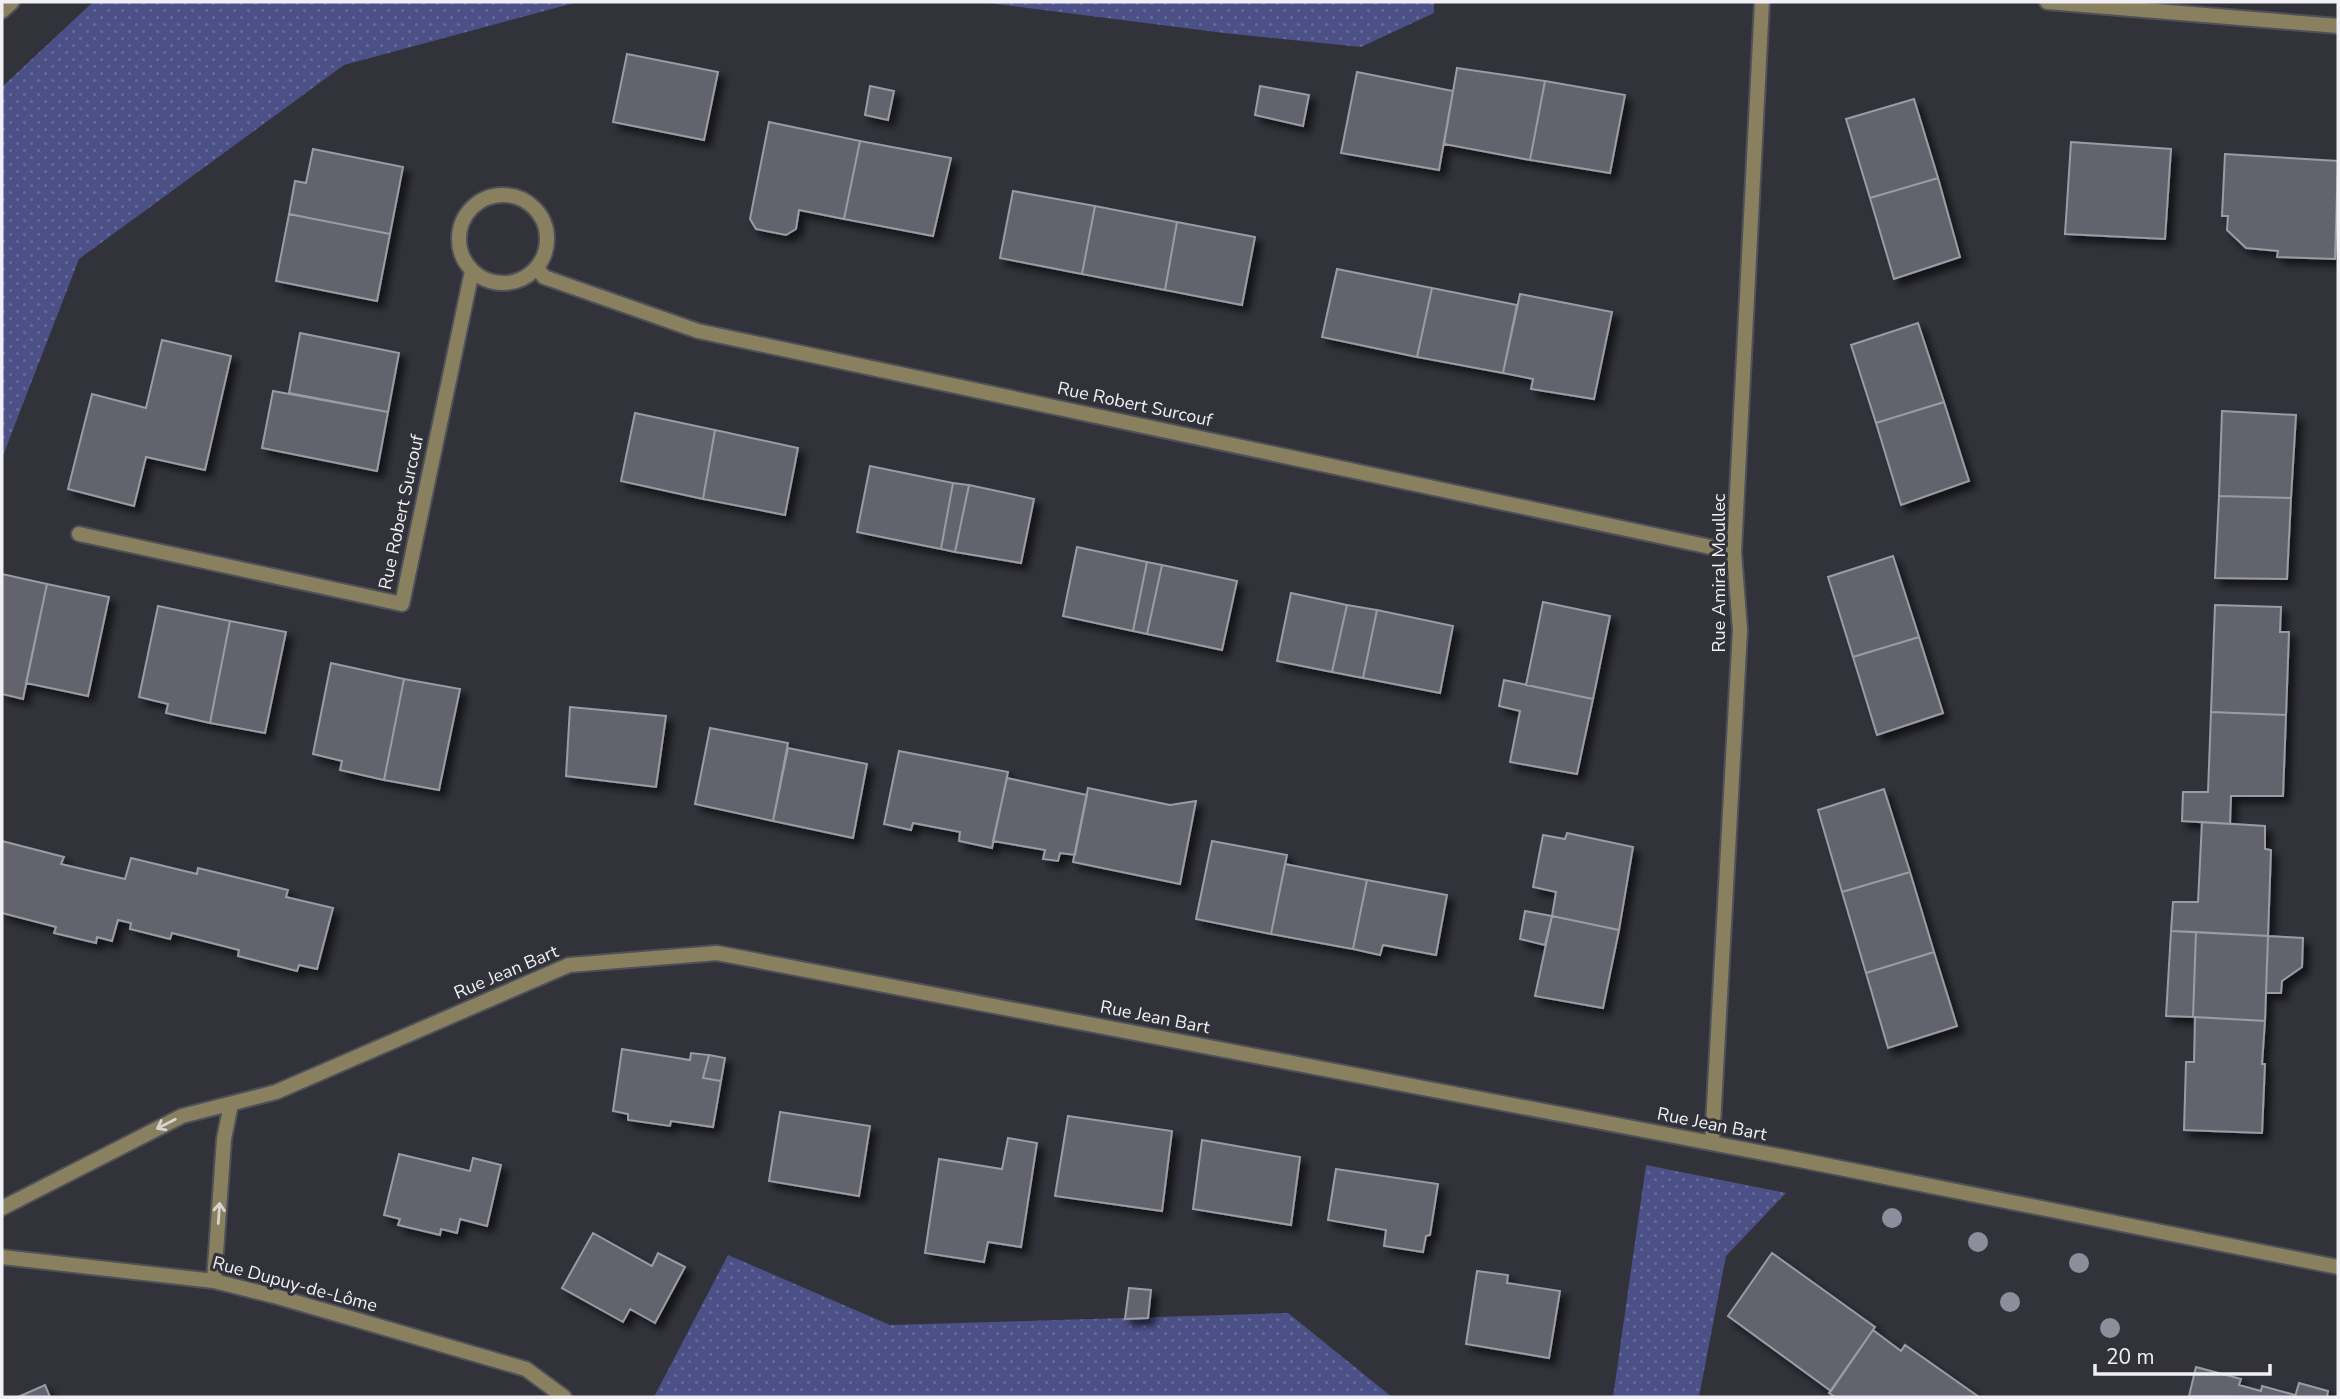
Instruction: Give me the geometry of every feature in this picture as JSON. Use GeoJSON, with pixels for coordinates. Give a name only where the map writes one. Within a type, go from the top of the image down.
{"type":"FeatureCollection","features":[{"type":"Feature","properties":{"kind":"street"},"geometry":{"type":"LineString","coordinates":[[2,11],[12,2]]}},
{"type":"Feature","properties":{"kind":"street","name":"Rue Amiral Moullec"},"geometry":{"type":"LineString","coordinates":[[1712,1143],[1740,630],[1734,552],[1762,2]]}},
{"type":"Feature","properties":{"kind":"street"},"geometry":{"type":"LineString","coordinates":[[2046,2],[2338,26]]}},
{"type":"Feature","properties":{"kind":"street"},"geometry":{"type":"LineString","coordinates":[[500,195],[514,196],[528,202],[545,226],[547,240],[544,255],[537,268],[526,277],[513,282],[498,283],[484,279],[472,271],[463,260],[459,246],[459,231],[464,218],[479,202],[500,195]]}},
{"type":"Feature","properties":{"kind":"street","name":"Rue Robert Surcouf"},"geometry":{"type":"LineString","coordinates":[[537,268],[544,276],[698,331],[1734,552]]}},
{"type":"Feature","properties":{"kind":"street","name":"Rue Robert Surcouf"},"geometry":{"type":"LineString","coordinates":[[79,534],[402,604],[472,271]]}},
{"type":"Feature","properties":{"kind":"street","name":"Rue Jean Bart"},"geometry":{"type":"LineString","coordinates":[[2,1208],[182,1116],[276,1092],[569,965],[717,953],[1712,1143],[2338,1267]]}},
{"type":"Feature","properties":{"kind":"street"},"geometry":{"type":"LineString","coordinates":[[214,1281],[224,1139],[231,1104]]}},
{"type":"Feature","properties":{"kind":"street","name":"Rue Dupuy-de-Lôme"},"geometry":{"type":"LineString","coordinates":[[2,1257],[214,1281],[526,1369],[564,1397]]}},
{"type":"Feature","properties":{"kind":"shaded area"},"geometry":{"type":"Polygon","coordinates":[[[93,2],[578,2],[344,65],[79,259],[2,458],[2,87],[93,2]]]}},
{"type":"Feature","properties":{"kind":"shaded area"},"geometry":{"type":"Polygon","coordinates":[[[981,2],[1434,2],[1434,13],[1361,47],[1224,33],[981,2]]]}},
{"type":"Feature","properties":{"kind":"shaded area"},"geometry":{"type":"Polygon","coordinates":[[[1646,1165],[1786,1193],[1726,1256],[1699,1397],[1613,1397],[1646,1165]]]}},
{"type":"Feature","properties":{"kind":"shaded area"},"geometry":{"type":"Polygon","coordinates":[[[728,1255],[890,1325],[1288,1313],[1392,1397],[654,1397],[728,1255]]]}},
{"type":"Feature","properties":{"kind":"building"},"geometry":{"type":"Polygon","coordinates":[[[627,54],[718,72],[704,140],[613,122],[627,54]]]}},
{"type":"Feature","properties":{"kind":"building"},"geometry":{"type":"Polygon","coordinates":[[[1457,68],[1545,81],[1530,160],[1444,144],[1457,68]]]}},
{"type":"Feature","properties":{"kind":"building"},"geometry":{"type":"Polygon","coordinates":[[[1357,72],[1453,91],[1439,170],[1341,153],[1357,72]]]}},
{"type":"Feature","properties":{"kind":"building"},"geometry":{"type":"Polygon","coordinates":[[[1545,81],[1625,95],[1610,173],[1530,160],[1545,81]]]}},
{"type":"Feature","properties":{"kind":"building"},"geometry":{"type":"Polygon","coordinates":[[[870,86],[894,91],[888,120],[865,115],[870,86]]]}},
{"type":"Feature","properties":{"kind":"building"},"geometry":{"type":"Polygon","coordinates":[[[1260,86],[1309,95],[1303,126],[1255,115],[1260,86]]]}},
{"type":"Feature","properties":{"kind":"building"},"geometry":{"type":"Polygon","coordinates":[[[1914,99],[1938,178],[1870,198],[1846,119],[1914,99]]]}},
{"type":"Feature","properties":{"kind":"building"},"geometry":{"type":"Polygon","coordinates":[[[769,122],[860,141],[844,219],[799,210],[796,229],[786,235],[756,229],[750,219],[769,122]]]}},
{"type":"Feature","properties":{"kind":"building"},"geometry":{"type":"Polygon","coordinates":[[[860,141],[951,158],[933,236],[844,219],[860,141]]]}},
{"type":"Feature","properties":{"kind":"building"},"geometry":{"type":"Polygon","coordinates":[[[2071,142],[2171,149],[2165,239],[2065,234],[2071,142]]]}},
{"type":"Feature","properties":{"kind":"building"},"geometry":{"type":"Polygon","coordinates":[[[313,149],[403,167],[390,234],[289,214],[295,181],[306,183],[313,149]]]}},
{"type":"Feature","properties":{"kind":"building"},"geometry":{"type":"Polygon","coordinates":[[[2225,154],[2338,161],[2335,259],[2277,257],[2278,251],[2246,248],[2227,230],[2228,216],[2222,216],[2225,154]]]}},
{"type":"Feature","properties":{"kind":"building"},"geometry":{"type":"Polygon","coordinates":[[[1938,178],[1960,257],[1894,279],[1870,198],[1938,178]]]}},
{"type":"Feature","properties":{"kind":"building"},"geometry":{"type":"Polygon","coordinates":[[[1013,191],[1095,206],[1082,274],[1000,258],[1013,191]]]}},
{"type":"Feature","properties":{"kind":"building"},"geometry":{"type":"Polygon","coordinates":[[[1095,206],[1177,222],[1165,290],[1082,274],[1095,206]]]}},
{"type":"Feature","properties":{"kind":"building"},"geometry":{"type":"Polygon","coordinates":[[[289,214],[390,234],[377,301],[276,281],[289,214]]]}},
{"type":"Feature","properties":{"kind":"building"},"geometry":{"type":"Polygon","coordinates":[[[1177,222],[1255,237],[1242,305],[1165,290],[1177,222]]]}},
{"type":"Feature","properties":{"kind":"building"},"geometry":{"type":"Polygon","coordinates":[[[1337,269],[1432,288],[1417,357],[1322,337],[1337,269]]]}},
{"type":"Feature","properties":{"kind":"building"},"geometry":{"type":"Polygon","coordinates":[[[1432,288],[1517,305],[1503,373],[1417,357],[1432,288]]]}},
{"type":"Feature","properties":{"kind":"building"},"geometry":{"type":"Polygon","coordinates":[[[1520,294],[1612,312],[1594,399],[1531,389],[1533,379],[1503,373],[1520,294]]]}},
{"type":"Feature","properties":{"kind":"building"},"geometry":{"type":"Polygon","coordinates":[[[1918,323],[1944,402],[1876,423],[1851,345],[1918,323]]]}},
{"type":"Feature","properties":{"kind":"building"},"geometry":{"type":"Polygon","coordinates":[[[300,333],[399,353],[388,412],[289,393],[300,333]]]}},
{"type":"Feature","properties":{"kind":"building"},"geometry":{"type":"Polygon","coordinates":[[[162,340],[231,356],[205,470],[146,457],[134,506],[68,489],[92,394],[146,408],[162,340]]]}},
{"type":"Feature","properties":{"kind":"building"},"geometry":{"type":"Polygon","coordinates":[[[273,391],[388,412],[377,471],[262,448],[273,391]]]}},
{"type":"Feature","properties":{"kind":"building"},"geometry":{"type":"Polygon","coordinates":[[[1944,402],[1969,481],[1901,505],[1876,423],[1944,402]]]}},
{"type":"Feature","properties":{"kind":"building"},"geometry":{"type":"Polygon","coordinates":[[[2222,411],[2296,415],[2291,498],[2219,496],[2222,411]]]}},
{"type":"Feature","properties":{"kind":"building"},"geometry":{"type":"Polygon","coordinates":[[[635,413],[715,430],[703,499],[621,481],[635,413]]]}},
{"type":"Feature","properties":{"kind":"building"},"geometry":{"type":"Polygon","coordinates":[[[715,430],[798,448],[785,515],[703,499],[715,430]]]}},
{"type":"Feature","properties":{"kind":"building"},"geometry":{"type":"Polygon","coordinates":[[[870,466],[953,483],[941,549],[857,532],[870,466]]]}},
{"type":"Feature","properties":{"kind":"building"},"geometry":{"type":"Polygon","coordinates":[[[953,483],[969,485],[955,552],[941,549],[953,483]]]}},
{"type":"Feature","properties":{"kind":"building"},"geometry":{"type":"Polygon","coordinates":[[[969,485],[1034,499],[1021,563],[955,552],[969,485]]]}},
{"type":"Feature","properties":{"kind":"building"},"geometry":{"type":"Polygon","coordinates":[[[2219,496],[2291,498],[2287,579],[2215,578],[2219,496]]]}},
{"type":"Feature","properties":{"kind":"building"},"geometry":{"type":"Polygon","coordinates":[[[1077,547],[1147,562],[1133,631],[1063,616],[1077,547]]]}},
{"type":"Feature","properties":{"kind":"building"},"geometry":{"type":"Polygon","coordinates":[[[1893,556],[1919,637],[1853,657],[1828,577],[1893,556]]]}},
{"type":"Feature","properties":{"kind":"building"},"geometry":{"type":"Polygon","coordinates":[[[1147,562],[1162,565],[1147,634],[1133,631],[1147,562]]]}},
{"type":"Feature","properties":{"kind":"building"},"geometry":{"type":"Polygon","coordinates":[[[1162,565],[1237,581],[1222,650],[1147,634],[1162,565]]]}},
{"type":"Feature","properties":{"kind":"building"},"geometry":{"type":"Polygon","coordinates":[[[2,574],[47,584],[23,699],[2,694],[2,574]]]}},
{"type":"Feature","properties":{"kind":"building"},"geometry":{"type":"Polygon","coordinates":[[[47,584],[109,597],[88,696],[26,683],[47,584]]]}},
{"type":"Feature","properties":{"kind":"building"},"geometry":{"type":"Polygon","coordinates":[[[1291,593],[1347,605],[1332,672],[1277,661],[1291,593]]]}},
{"type":"Feature","properties":{"kind":"building"},"geometry":{"type":"Polygon","coordinates":[[[1543,602],[1610,616],[1593,699],[1526,685],[1543,602]]]}},
{"type":"Feature","properties":{"kind":"building"},"geometry":{"type":"Polygon","coordinates":[[[1347,605],[1377,610],[1363,678],[1332,672],[1347,605]]]}},
{"type":"Feature","properties":{"kind":"building"},"geometry":{"type":"Polygon","coordinates":[[[2215,605],[2281,607],[2280,632],[2289,632],[2286,715],[2211,712],[2215,605]]]}},
{"type":"Feature","properties":{"kind":"building"},"geometry":{"type":"Polygon","coordinates":[[[158,606],[230,621],[210,723],[166,713],[168,704],[139,697],[158,606]]]}},
{"type":"Feature","properties":{"kind":"building"},"geometry":{"type":"Polygon","coordinates":[[[1377,610],[1453,626],[1440,693],[1363,678],[1377,610]]]}},
{"type":"Feature","properties":{"kind":"building"},"geometry":{"type":"Polygon","coordinates":[[[230,621],[286,632],[265,733],[210,723],[230,621]]]}},
{"type":"Feature","properties":{"kind":"building"},"geometry":{"type":"Polygon","coordinates":[[[1919,637],[1943,713],[1877,735],[1853,657],[1919,637]]]}},
{"type":"Feature","properties":{"kind":"building"},"geometry":{"type":"Polygon","coordinates":[[[331,663],[404,679],[384,780],[340,770],[342,761],[313,754],[331,663]]]}},
{"type":"Feature","properties":{"kind":"building"},"geometry":{"type":"Polygon","coordinates":[[[404,679],[460,689],[439,790],[384,780],[404,679]]]}},
{"type":"Feature","properties":{"kind":"building"},"geometry":{"type":"Polygon","coordinates":[[[1504,680],[1593,699],[1577,774],[1510,762],[1520,711],[1499,706],[1504,680]]]}},
{"type":"Feature","properties":{"kind":"building"},"geometry":{"type":"Polygon","coordinates":[[[570,707],[666,716],[656,787],[566,776],[570,707]]]}},
{"type":"Feature","properties":{"kind":"building"},"geometry":{"type":"Polygon","coordinates":[[[2211,712],[2286,715],[2283,796],[2231,796],[2230,824],[2182,821],[2183,792],[2208,792],[2211,712]]]}},
{"type":"Feature","properties":{"kind":"building"},"geometry":{"type":"Polygon","coordinates":[[[710,728],[788,743],[773,821],[695,804],[710,728]]]}},
{"type":"Feature","properties":{"kind":"building"},"geometry":{"type":"Polygon","coordinates":[[[788,748],[867,764],[853,838],[773,821],[788,748]]]}},
{"type":"Feature","properties":{"kind":"building"},"geometry":{"type":"Polygon","coordinates":[[[899,751],[1008,772],[992,848],[959,841],[960,832],[913,823],[911,830],[884,824],[899,751]]]}},
{"type":"Feature","properties":{"kind":"building"},"geometry":{"type":"Polygon","coordinates":[[[1007,778],[1087,795],[1075,855],[1060,853],[1058,861],[1043,859],[1045,850],[993,841],[1007,778]]]}},
{"type":"Feature","properties":{"kind":"building"},"geometry":{"type":"Polygon","coordinates":[[[1088,788],[1170,805],[1196,801],[1180,884],[1073,862],[1088,788]]]}},
{"type":"Feature","properties":{"kind":"building"},"geometry":{"type":"Polygon","coordinates":[[[1884,789],[1910,872],[1842,892],[1818,810],[1884,789]]]}},
{"type":"Feature","properties":{"kind":"building"},"geometry":{"type":"Polygon","coordinates":[[[2202,822],[2265,826],[2265,849],[2271,850],[2268,936],[2171,931],[2173,902],[2198,902],[2202,822]]]}},
{"type":"Feature","properties":{"kind":"building"},"geometry":{"type":"Polygon","coordinates":[[[1567,833],[1633,847],[1619,930],[1552,916],[1556,892],[1533,887],[1543,835],[1565,839],[1567,833]]]}},
{"type":"Feature","properties":{"kind":"building"},"geometry":{"type":"Polygon","coordinates":[[[2,841],[64,857],[61,864],[125,879],[131,858],[197,874],[198,868],[288,890],[286,897],[333,908],[317,969],[299,965],[297,971],[238,956],[239,950],[172,933],[170,939],[130,929],[131,923],[118,920],[112,941],[97,937],[96,943],[54,933],[56,927],[2,913],[2,841]]]}},
{"type":"Feature","properties":{"kind":"building"},"geometry":{"type":"Polygon","coordinates":[[[1212,841],[1287,855],[1271,934],[1196,919],[1212,841]]]}},
{"type":"Feature","properties":{"kind":"building"},"geometry":{"type":"Polygon","coordinates":[[[1285,864],[1367,880],[1353,949],[1271,934],[1285,864]]]}},
{"type":"Feature","properties":{"kind":"building"},"geometry":{"type":"Polygon","coordinates":[[[1910,872],[1934,952],[1866,973],[1842,892],[1910,872]]]}},
{"type":"Feature","properties":{"kind":"building"},"geometry":{"type":"Polygon","coordinates":[[[1367,880],[1447,895],[1436,955],[1383,945],[1380,955],[1353,949],[1367,880]]]}},
{"type":"Feature","properties":{"kind":"building"},"geometry":{"type":"Polygon","coordinates":[[[1525,911],[1552,916],[1545,945],[1520,939],[1525,911]]]}},
{"type":"Feature","properties":{"kind":"building"},"geometry":{"type":"Polygon","coordinates":[[[1552,916],[1619,930],[1603,1008],[1535,996],[1552,916]]]}},
{"type":"Feature","properties":{"kind":"building"},"geometry":{"type":"Polygon","coordinates":[[[2171,931],[2196,932],[2193,1017],[2166,1016],[2171,931]]]}},
{"type":"Feature","properties":{"kind":"building"},"geometry":{"type":"Polygon","coordinates":[[[2196,932],[2268,936],[2265,1021],[2193,1017],[2196,932]]]}},
{"type":"Feature","properties":{"kind":"building"},"geometry":{"type":"Polygon","coordinates":[[[2268,936],[2303,938],[2302,967],[2282,981],[2281,993],[2266,993],[2268,936]]]}},
{"type":"Feature","properties":{"kind":"building"},"geometry":{"type":"Polygon","coordinates":[[[1934,952],[1957,1026],[1888,1048],[1866,973],[1934,952]]]}},
{"type":"Feature","properties":{"kind":"building"},"geometry":{"type":"Polygon","coordinates":[[[2195,1017],[2265,1021],[2262,1133],[2184,1130],[2186,1062],[2194,1062],[2195,1017]]]}},
{"type":"Feature","properties":{"kind":"building"},"geometry":{"type":"Polygon","coordinates":[[[622,1049],[690,1060],[691,1053],[709,1055],[703,1078],[721,1081],[713,1127],[671,1121],[670,1126],[628,1120],[628,1114],[613,1111],[622,1049]]]}},
{"type":"Feature","properties":{"kind":"building"},"geometry":{"type":"Polygon","coordinates":[[[709,1055],[725,1058],[721,1081],[703,1078],[709,1055]]]}},
{"type":"Feature","properties":{"kind":"building"},"geometry":{"type":"Polygon","coordinates":[[[780,1112],[870,1126],[859,1196],[769,1181],[780,1112]]]}},
{"type":"Feature","properties":{"kind":"building"},"geometry":{"type":"Polygon","coordinates":[[[1068,1116],[1172,1131],[1162,1211],[1055,1196],[1068,1116]]]}},
{"type":"Feature","properties":{"kind":"building"},"geometry":{"type":"Polygon","coordinates":[[[1008,1138],[1037,1143],[1021,1247],[988,1242],[984,1262],[925,1253],[939,1159],[1002,1169],[1008,1138]]]}},
{"type":"Feature","properties":{"kind":"building"},"geometry":{"type":"Polygon","coordinates":[[[1202,1140],[1300,1157],[1291,1225],[1193,1209],[1202,1140]]]}},
{"type":"Feature","properties":{"kind":"building"},"geometry":{"type":"Polygon","coordinates":[[[399,1154],[470,1171],[473,1158],[501,1165],[487,1226],[460,1219],[457,1233],[441,1229],[440,1235],[398,1225],[400,1219],[384,1215],[399,1154]]]}},
{"type":"Feature","properties":{"kind":"building"},"geometry":{"type":"Polygon","coordinates":[[[1336,1169],[1438,1184],[1430,1235],[1426,1236],[1423,1252],[1384,1246],[1386,1230],[1328,1220],[1336,1169]]]}},
{"type":"Feature","properties":{"kind":"building"},"geometry":{"type":"Polygon","coordinates":[[[593,1233],[652,1266],[658,1253],[685,1267],[655,1323],[630,1309],[623,1322],[562,1288],[593,1233]]]}},
{"type":"Feature","properties":{"kind":"building"},"geometry":{"type":"Polygon","coordinates":[[[1772,1253],[1875,1327],[1831,1391],[1728,1316],[1772,1253]]]}},
{"type":"Feature","properties":{"kind":"building"},"geometry":{"type":"Polygon","coordinates":[[[1477,1271],[1508,1275],[1507,1283],[1560,1291],[1549,1358],[1466,1344],[1477,1271]]]}},
{"type":"Feature","properties":{"kind":"building"},"geometry":{"type":"Polygon","coordinates":[[[1129,1288],[1151,1290],[1148,1318],[1125,1319],[1129,1288]]]}},
{"type":"Feature","properties":{"kind":"building"},"geometry":{"type":"Polygon","coordinates":[[[1873,1330],[1901,1351],[1905,1345],[1979,1397],[1835,1397],[1829,1393],[1873,1330]]]}},
{"type":"Feature","properties":{"kind":"building"},"geometry":{"type":"Polygon","coordinates":[[[2196,1367],[2241,1379],[2239,1385],[2261,1391],[2262,1386],[2295,1397],[2189,1396],[2196,1367]]]}},
{"type":"Feature","properties":{"kind":"building"},"geometry":{"type":"Polygon","coordinates":[[[2299,1383],[2328,1391],[2327,1397],[2295,1397],[2299,1383]]]}},
{"type":"Feature","properties":{"kind":"building"},"geometry":{"type":"Polygon","coordinates":[[[45,1385],[50,1397],[18,1397],[45,1385]]]}}]}
